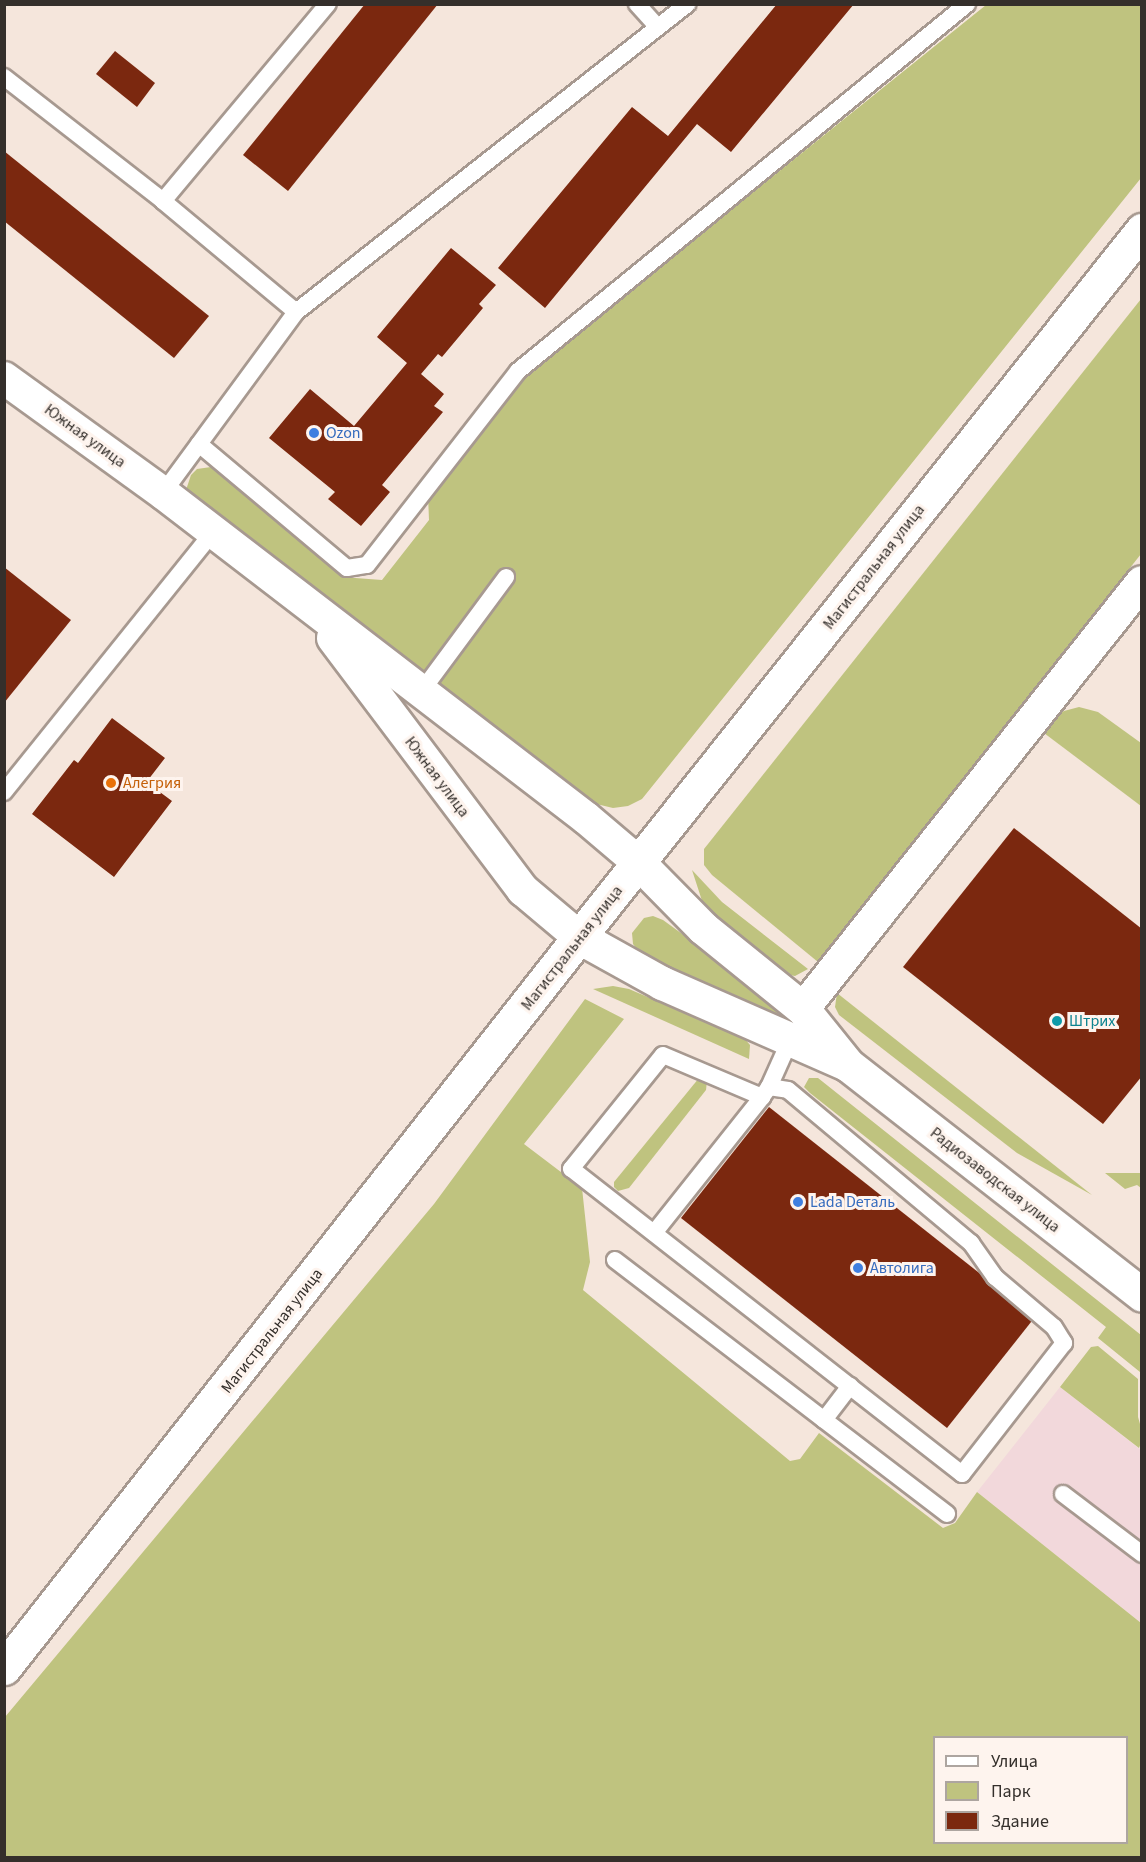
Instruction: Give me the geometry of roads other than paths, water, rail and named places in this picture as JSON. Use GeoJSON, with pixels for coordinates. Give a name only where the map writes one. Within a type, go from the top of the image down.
{"type":"FeatureCollection","features":[{"type":"Feature","properties":{"kind":"main road","name":"Магистральная улица"},"geometry":{"type":"LineString","coordinates":[[4,1668],[579,937],[1142,230]]}},
{"type":"Feature","properties":{"kind":"main road","name":"Радиозаводская улица"},"geometry":{"type":"LineString","coordinates":[[639,863],[703,928],[803,1009],[848,1065],[1142,1295]]}},
{"type":"Feature","properties":{"kind":"main road","name":"Радиозаводская улица"},"geometry":{"type":"LineString","coordinates":[[579,937],[662,983],[848,1065]]}},
{"type":"Feature","properties":{"kind":"street","name":"Южная улица"},"geometry":{"type":"LineString","coordinates":[[4,378],[163,493],[586,818],[639,863]]}},
{"type":"Feature","properties":{"kind":"street"},"geometry":{"type":"LineString","coordinates":[[803,1009],[1142,582]]}},
{"type":"Feature","properties":{"kind":"street","name":"Южная улица"},"geometry":{"type":"LineString","coordinates":[[307,604],[523,890],[579,937]]}},
{"type":"Feature","properties":{"kind":"lane"},"geometry":{"type":"LineString","coordinates":[[163,201],[328,4]]}},
{"type":"Feature","properties":{"kind":"lane"},"geometry":{"type":"LineString","coordinates":[[637,4],[657,27]]}},
{"type":"Feature","properties":{"kind":"lane"},"geometry":{"type":"LineString","coordinates":[[163,493],[296,312],[687,4]]}},
{"type":"Feature","properties":{"kind":"lane"},"geometry":{"type":"LineString","coordinates":[[199,444],[347,568],[367,565],[518,371],[967,4]]}},
{"type":"Feature","properties":{"kind":"lane"},"geometry":{"type":"LineString","coordinates":[[4,77],[163,201],[296,312]]}},
{"type":"Feature","properties":{"kind":"lane"},"geometry":{"type":"LineString","coordinates":[[4,792],[213,532]]}},
{"type":"Feature","properties":{"kind":"lane"},"geometry":{"type":"LineString","coordinates":[[421,692],[506,577]]}},
{"type":"Feature","properties":{"kind":"lane"},"geometry":{"type":"LineString","coordinates":[[654,1233],[765,1092],[790,1040]]}},
{"type":"Feature","properties":{"kind":"lane"},"geometry":{"type":"LineString","coordinates":[[663,1055],[765,1092],[788,1090],[971,1243],[995,1277],[1054,1327],[1064,1343],[962,1473],[654,1233],[571,1168],[663,1055]]}},
{"type":"Feature","properties":{"kind":"lane"},"geometry":{"type":"LineString","coordinates":[[615,1260],[947,1515]]}},
{"type":"Feature","properties":{"kind":"lane"},"geometry":{"type":"LineString","coordinates":[[824,1420],[850,1386]]}},
{"type":"Feature","properties":{"kind":"lane"},"geometry":{"type":"LineString","coordinates":[[1063,1494],[1142,1554]]}},
{"type":"Feature","properties":{"kind":"place","name":"Ozon"},"geometry":{"type":"Point","coordinates":[314,433]}},
{"type":"Feature","properties":{"kind":"place","name":"Алегрия"},"geometry":{"type":"Point","coordinates":[111,783]}},
{"type":"Feature","properties":{"kind":"place","name":"Штрих"},"geometry":{"type":"Point","coordinates":[1057,1021]}},
{"type":"Feature","properties":{"kind":"place","name":"Lada Dеталь"},"geometry":{"type":"Point","coordinates":[798,1202]}},
{"type":"Feature","properties":{"kind":"place","name":"Автолига"},"geometry":{"type":"Point","coordinates":[858,1268]}}]}
